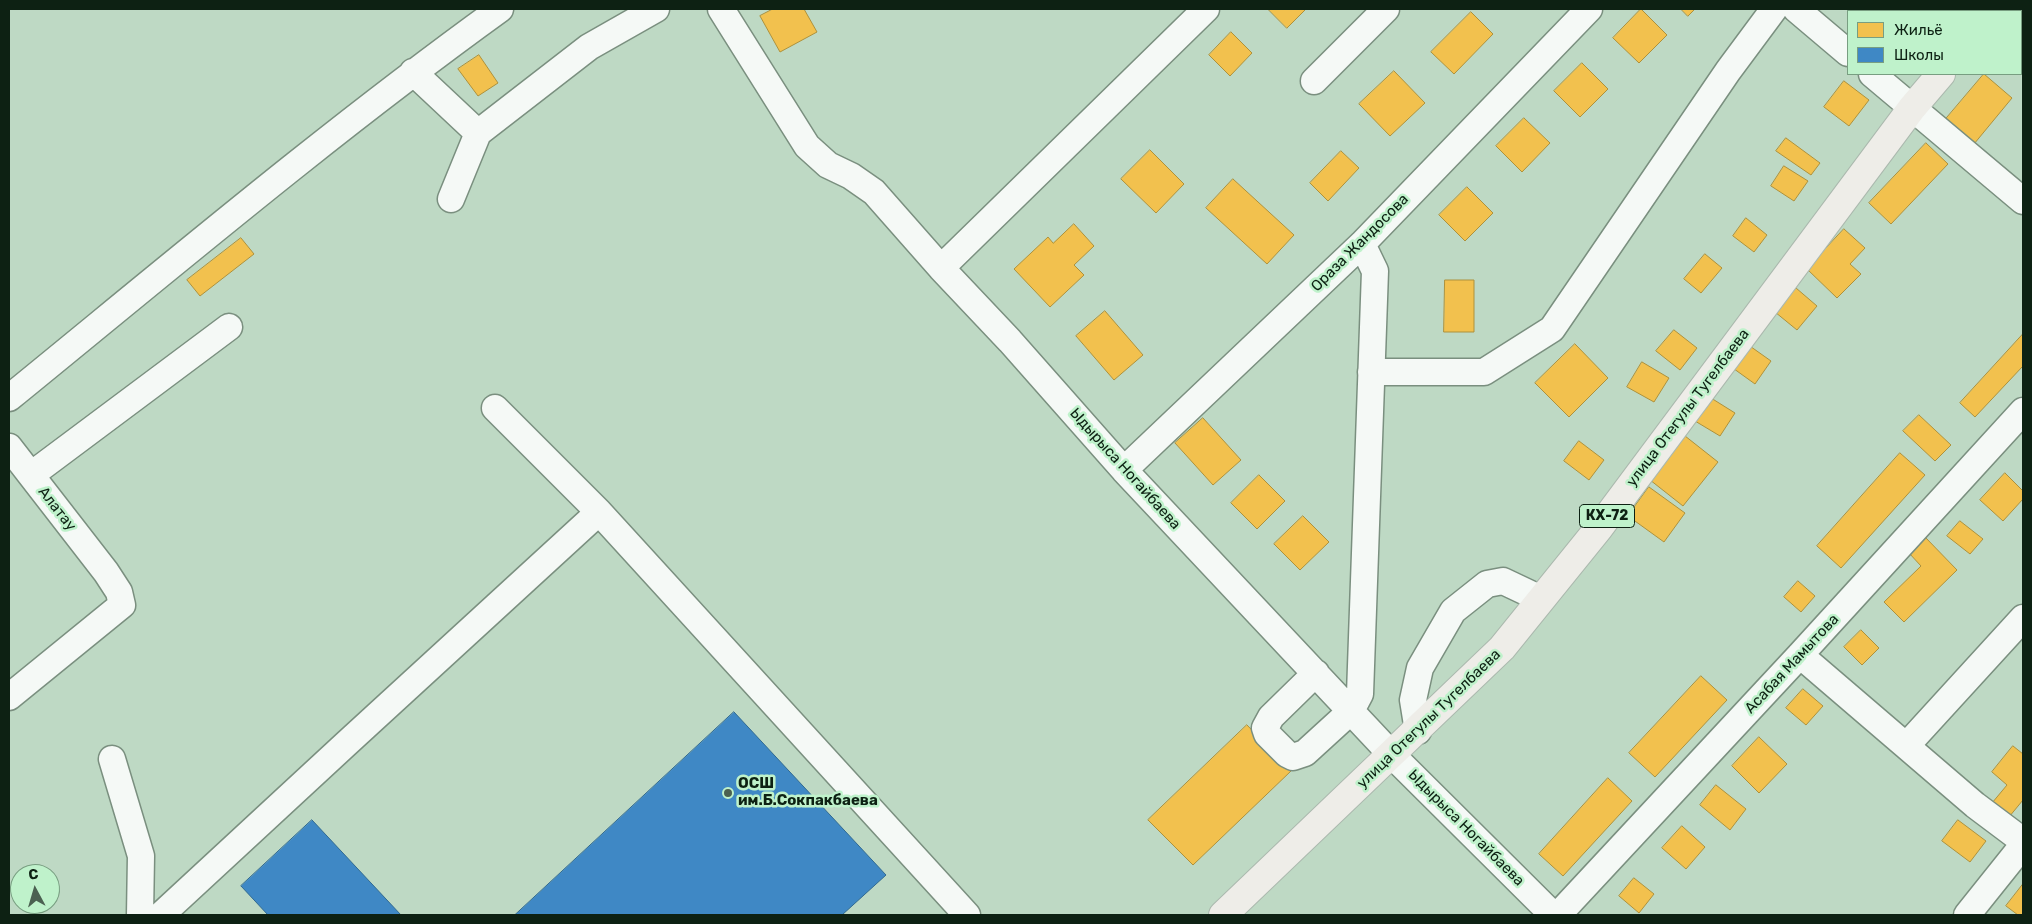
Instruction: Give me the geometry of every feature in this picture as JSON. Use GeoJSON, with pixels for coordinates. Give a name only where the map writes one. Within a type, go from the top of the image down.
{"type":"FeatureCollection","features":[{"type":"Feature","properties":{"kind":"main road","name":"улица Отегулы Тугелбаева"},"geometry":{"type":"LineString","coordinates":[[1223,915],[1418,731],[1502,648],[1598,528],[1912,108],[1940,75]]}},
{"type":"Feature","properties":{"kind":"street"},"geometry":{"type":"LineString","coordinates":[[9,398],[413,72],[500,9]]}},
{"type":"Feature","properties":{"kind":"street"},"geometry":{"type":"LineString","coordinates":[[451,200],[478,133],[589,47],[656,9]]}},
{"type":"Feature","properties":{"kind":"street","name":"Ыдырыса Ногайбаева"},"geometry":{"type":"LineString","coordinates":[[721,9],[807,146],[828,165],[852,176],[874,192],[1124,470],[1392,755],[1553,915]]}},
{"type":"Feature","properties":{"kind":"street"},"geometry":{"type":"LineString","coordinates":[[941,268],[1206,9]]}},
{"type":"Feature","properties":{"kind":"street"},"geometry":{"type":"LineString","coordinates":[[1314,81],[1386,9]]}},
{"type":"Feature","properties":{"kind":"street","name":"Ораза Жандосова"},"geometry":{"type":"LineString","coordinates":[[1124,470],[1362,244],[1589,9]]}},
{"type":"Feature","properties":{"kind":"street"},"geometry":{"type":"LineString","coordinates":[[1371,372],[1484,372],[1552,329],[1728,71],[1774,9]]}},
{"type":"Feature","properties":{"kind":"street"},"geometry":{"type":"LineString","coordinates":[[1796,9],[1847,53]]}},
{"type":"Feature","properties":{"kind":"street"},"geometry":{"type":"LineString","coordinates":[[413,72],[478,133]]}},
{"type":"Feature","properties":{"kind":"street"},"geometry":{"type":"LineString","coordinates":[[1873,75],[2023,201]]}},
{"type":"Feature","properties":{"kind":"street"},"geometry":{"type":"LineString","coordinates":[[1316,673],[1271,718],[1265,728],[1266,734],[1287,754],[1293,757],[1305,753],[1351,711],[1360,694],[1375,271],[1362,244]]}},
{"type":"Feature","properties":{"kind":"street"},"geometry":{"type":"LineString","coordinates":[[31,475],[229,327]]}},
{"type":"Feature","properties":{"kind":"street"},"geometry":{"type":"LineString","coordinates":[[495,408],[599,512],[967,915]]}},
{"type":"Feature","properties":{"kind":"street","name":"Асабая Мамытова"},"geometry":{"type":"LineString","coordinates":[[1558,915],[1800,655],[2023,411]]}},
{"type":"Feature","properties":{"kind":"street","name":"Алатау"},"geometry":{"type":"LineString","coordinates":[[9,447],[106,572],[119,592],[122,605],[9,697]]}},
{"type":"Feature","properties":{"kind":"street"},"geometry":{"type":"LineString","coordinates":[[161,915],[599,512]]}},
{"type":"Feature","properties":{"kind":"street"},"geometry":{"type":"LineString","coordinates":[[1418,731],[1413,700],[1420,668],[1453,611],[1487,584],[1503,581],[1541,599]]}},
{"type":"Feature","properties":{"kind":"street"},"geometry":{"type":"LineString","coordinates":[[1907,745],[2023,618]]}},
{"type":"Feature","properties":{"kind":"street"},"geometry":{"type":"LineString","coordinates":[[1800,655],[1975,805],[2023,841]]}},
{"type":"Feature","properties":{"kind":"street"},"geometry":{"type":"LineString","coordinates":[[112,759],[141,856],[140,915]]}},
{"type":"Feature","properties":{"kind":"street"},"geometry":{"type":"LineString","coordinates":[[1967,915],[2023,845]]}},
{"type":"Feature","properties":{"kind":"building: Жильё"},"geometry":{"type":"Polygon","coordinates":[[[773,9],[804,9],[817,32],[780,52],[760,16],[773,9]]]}},
{"type":"Feature","properties":{"kind":"building: Жильё"},"geometry":{"type":"Polygon","coordinates":[[[1268,9],[1306,9],[1287,28],[1268,9]]]}},
{"type":"Feature","properties":{"kind":"building: Жильё"},"geometry":{"type":"Polygon","coordinates":[[[1641,9],[1667,35],[1639,63],[1613,38],[1641,9]]]}},
{"type":"Feature","properties":{"kind":"building: Жильё"},"geometry":{"type":"Polygon","coordinates":[[[1681,9],[1695,9],[1688,16],[1681,9]]]}},
{"type":"Feature","properties":{"kind":"building: Жильё"},"geometry":{"type":"Polygon","coordinates":[[[1908,9],[1929,9],[1928,10],[1908,9]]]}},
{"type":"Feature","properties":{"kind":"building: Жильё"},"geometry":{"type":"Polygon","coordinates":[[[1471,12],[1493,34],[1454,74],[1431,52],[1471,12]]]}},
{"type":"Feature","properties":{"kind":"building: Жильё"},"geometry":{"type":"Polygon","coordinates":[[[1231,32],[1252,53],[1230,76],[1209,55],[1231,32]]]}},
{"type":"Feature","properties":{"kind":"building: Жильё"},"geometry":{"type":"Polygon","coordinates":[[[479,55],[498,83],[478,96],[458,69],[479,55]]]}},
{"type":"Feature","properties":{"kind":"building: Жильё"},"geometry":{"type":"Polygon","coordinates":[[[1582,63],[1608,89],[1580,117],[1554,91],[1582,63]]]}},
{"type":"Feature","properties":{"kind":"building: Жильё"},"geometry":{"type":"Polygon","coordinates":[[[1394,71],[1425,103],[1390,136],[1359,104],[1394,71]]]}},
{"type":"Feature","properties":{"kind":"building: Жильё"},"geometry":{"type":"Polygon","coordinates":[[[1983,75],[2012,98],[1974,144],[1945,120],[1983,75]]]}},
{"type":"Feature","properties":{"kind":"building: Жильё"},"geometry":{"type":"Polygon","coordinates":[[[1844,81],[1869,100],[1849,126],[1824,107],[1844,81]]]}},
{"type":"Feature","properties":{"kind":"building: Жильё"},"geometry":{"type":"Polygon","coordinates":[[[1524,118],[1550,143],[1522,172],[1496,146],[1524,118]]]}},
{"type":"Feature","properties":{"kind":"building: Жильё"},"geometry":{"type":"Polygon","coordinates":[[[1786,138],[1820,163],[1811,175],[1776,151],[1786,138]]]}},
{"type":"Feature","properties":{"kind":"building: Жильё"},"geometry":{"type":"Polygon","coordinates":[[[1926,143],[1948,164],[1891,224],[1869,203],[1926,143]]]}},
{"type":"Feature","properties":{"kind":"building: Жильё"},"geometry":{"type":"Polygon","coordinates":[[[1150,150],[1184,184],[1156,213],[1121,179],[1150,150]]]}},
{"type":"Feature","properties":{"kind":"building: Жильё"},"geometry":{"type":"Polygon","coordinates":[[[1341,151],[1359,168],[1328,201],[1310,183],[1341,151]]]}},
{"type":"Feature","properties":{"kind":"building: Жильё"},"geometry":{"type":"Polygon","coordinates":[[[1784,166],[1808,181],[1794,201],[1771,186],[1784,166]]]}},
{"type":"Feature","properties":{"kind":"building: Жильё"},"geometry":{"type":"Polygon","coordinates":[[[1233,179],[1294,235],[1267,264],[1206,208],[1233,179]]]}},
{"type":"Feature","properties":{"kind":"building: Жильё"},"geometry":{"type":"Polygon","coordinates":[[[1467,187],[1493,213],[1465,241],[1439,215],[1467,187]]]}},
{"type":"Feature","properties":{"kind":"building: Жильё"},"geometry":{"type":"Polygon","coordinates":[[[1746,218],[1767,235],[1754,252],[1733,236],[1746,218]]]}},
{"type":"Feature","properties":{"kind":"building: Жильё"},"geometry":{"type":"Polygon","coordinates":[[[1074,224],[1094,246],[1074,265],[1084,275],[1050,307],[1014,269],[1048,237],[1053,243],[1074,224]]]}},
{"type":"Feature","properties":{"kind":"building: Жильё"},"geometry":{"type":"Polygon","coordinates":[[[1844,229],[1865,248],[1850,264],[1861,274],[1837,298],[1807,269],[1844,229]]]}},
{"type":"Feature","properties":{"kind":"building: Жильё"},"geometry":{"type":"Polygon","coordinates":[[[241,238],[254,254],[200,296],[187,280],[241,238]]]}},
{"type":"Feature","properties":{"kind":"building: Жильё"},"geometry":{"type":"Polygon","coordinates":[[[1705,254],[1722,268],[1701,293],[1684,279],[1705,254]]]}},
{"type":"Feature","properties":{"kind":"building: Жильё"},"geometry":{"type":"Polygon","coordinates":[[[1445,280],[1474,280],[1474,332],[1444,332],[1445,280]]]}},
{"type":"Feature","properties":{"kind":"building: Жильё"},"geometry":{"type":"Polygon","coordinates":[[[1796,288],[1817,306],[1797,330],[1775,312],[1796,288]]]}},
{"type":"Feature","properties":{"kind":"building: Жильё"},"geometry":{"type":"Polygon","coordinates":[[[1105,311],[1143,355],[1114,380],[1076,336],[1105,311]]]}},
{"type":"Feature","properties":{"kind":"building: Жильё"},"geometry":{"type":"Polygon","coordinates":[[[1674,330],[1697,348],[1680,370],[1656,351],[1674,330]]]}},
{"type":"Feature","properties":{"kind":"building: Жильё"},"geometry":{"type":"Polygon","coordinates":[[[2023,334],[2023,366],[1975,417],[1960,403],[2023,334]]]}},
{"type":"Feature","properties":{"kind":"building: Жильё"},"geometry":{"type":"Polygon","coordinates":[[[1575,344],[1608,378],[1569,417],[1535,383],[1575,344]]]}},
{"type":"Feature","properties":{"kind":"building: Жильё"},"geometry":{"type":"Polygon","coordinates":[[[1747,344],[1771,361],[1755,384],[1730,366],[1747,344]]]}},
{"type":"Feature","properties":{"kind":"building: Жильё"},"geometry":{"type":"Polygon","coordinates":[[[1642,362],[1669,378],[1654,402],[1627,387],[1642,362]]]}},
{"type":"Feature","properties":{"kind":"building: Жильё"},"geometry":{"type":"Polygon","coordinates":[[[1711,398],[1735,413],[1720,436],[1695,421],[1711,398]]]}},
{"type":"Feature","properties":{"kind":"building: Жильё"},"geometry":{"type":"Polygon","coordinates":[[[1919,415],[1951,445],[1935,461],[1903,431],[1919,415]]]}},
{"type":"Feature","properties":{"kind":"building: Жильё"},"geometry":{"type":"Polygon","coordinates":[[[1203,418],[1241,460],[1213,485],[1175,443],[1203,418]]]}},
{"type":"Feature","properties":{"kind":"building: Жильё"},"geometry":{"type":"Polygon","coordinates":[[[1680,432],[1718,462],[1683,506],[1645,476],[1680,432]]]}},
{"type":"Feature","properties":{"kind":"building: Жильё"},"geometry":{"type":"Polygon","coordinates":[[[1579,441],[1604,460],[1589,480],[1564,461],[1579,441]]]}},
{"type":"Feature","properties":{"kind":"building: Жильё"},"geometry":{"type":"Polygon","coordinates":[[[1900,453],[1925,475],[1841,568],[1817,546],[1900,453]]]}},
{"type":"Feature","properties":{"kind":"building: Жильё"},"geometry":{"type":"Polygon","coordinates":[[[2005,473],[2023,491],[2023,499],[2003,521],[1980,500],[2005,473]]]}},
{"type":"Feature","properties":{"kind":"building: Жильё"},"geometry":{"type":"Polygon","coordinates":[[[1259,475],[1285,501],[1257,529],[1231,503],[1259,475]]]}},
{"type":"Feature","properties":{"kind":"building: Жильё"},"geometry":{"type":"Polygon","coordinates":[[[1649,487],[1685,513],[1664,542],[1628,516],[1649,487]]]}},
{"type":"Feature","properties":{"kind":"building: Жильё"},"geometry":{"type":"Polygon","coordinates":[[[1303,516],[1329,542],[1300,570],[1274,544],[1303,516]]]}},
{"type":"Feature","properties":{"kind":"building: Жильё"},"geometry":{"type":"Polygon","coordinates":[[[1960,521],[1983,539],[1970,554],[1947,536],[1960,521]]]}},
{"type":"Feature","properties":{"kind":"building: Жильё"},"geometry":{"type":"Polygon","coordinates":[[[1925,537],[1957,570],[1904,622],[1884,602],[1921,566],[1909,553],[1925,537]]]}},
{"type":"Feature","properties":{"kind":"building: Жильё"},"geometry":{"type":"Polygon","coordinates":[[[1798,581],[1815,596],[1801,612],[1784,597],[1798,581]]]}},
{"type":"Feature","properties":{"kind":"building: Жильё"},"geometry":{"type":"Polygon","coordinates":[[[1861,630],[1879,648],[1862,665],[1844,647],[1861,630]]]}},
{"type":"Feature","properties":{"kind":"building: Жильё"},"geometry":{"type":"Polygon","coordinates":[[[1701,676],[1727,700],[1655,777],[1629,753],[1701,676]]]}},
{"type":"Feature","properties":{"kind":"building: Жильё"},"geometry":{"type":"Polygon","coordinates":[[[1803,689],[1823,706],[1806,725],[1786,708],[1803,689]]]}},
{"type":"Feature","properties":{"kind":"building: Жильё"},"geometry":{"type":"Polygon","coordinates":[[[1247,725],[1291,771],[1193,865],[1148,820],[1247,725]]]}},
{"type":"Feature","properties":{"kind":"building: Жильё"},"geometry":{"type":"Polygon","coordinates":[[[1759,737],[1787,764],[1759,793],[1732,766],[1759,737]]]}},
{"type":"Feature","properties":{"kind":"building: Жильё"},"geometry":{"type":"Polygon","coordinates":[[[2013,746],[2023,754],[2023,800],[2009,817],[1992,803],[2007,785],[1992,772],[2013,746]]]}},
{"type":"Feature","properties":{"kind":"building: Жильё"},"geometry":{"type":"Polygon","coordinates":[[[1608,778],[1632,801],[1563,876],[1539,854],[1608,778]]]}},
{"type":"Feature","properties":{"kind":"building: Жильё"},"geometry":{"type":"Polygon","coordinates":[[[1716,785],[1746,809],[1730,830],[1700,805],[1716,785]]]}},
{"type":"Feature","properties":{"kind":"building: Жильё"},"geometry":{"type":"Polygon","coordinates":[[[1958,820],[1986,841],[1970,862],[1942,841],[1958,820]]]}},
{"type":"Feature","properties":{"kind":"building: Жильё"},"geometry":{"type":"Polygon","coordinates":[[[1682,826],[1705,847],[1686,869],[1662,848],[1682,826]]]}},
{"type":"Feature","properties":{"kind":"building: Жильё"},"geometry":{"type":"Polygon","coordinates":[[[1634,878],[1654,894],[1639,913],[1619,896],[1634,878]]]}},
{"type":"Feature","properties":{"kind":"building: Жильё"},"geometry":{"type":"Polygon","coordinates":[[[2023,884],[2023,915],[2018,915],[2006,906],[2023,884]]]}},
{"type":"Feature","properties":{"kind":"building: Школы","name":"ОСШ им.Б.Сокпакбаева"},"geometry":{"type":"Polygon","coordinates":[[[734,712],[886,875],[842,915],[515,915],[734,712]]]}},
{"type":"Feature","properties":{"kind":"building: Школы"},"geometry":{"type":"Polygon","coordinates":[[[312,820],[401,915],[268,915],[241,886],[312,820]]]}},
{"type":"Feature","properties":{"kind":"place","name":"ОСШ им.Б.Сокпакбаева"},"geometry":{"type":"Point","coordinates":[728,793]}}]}
